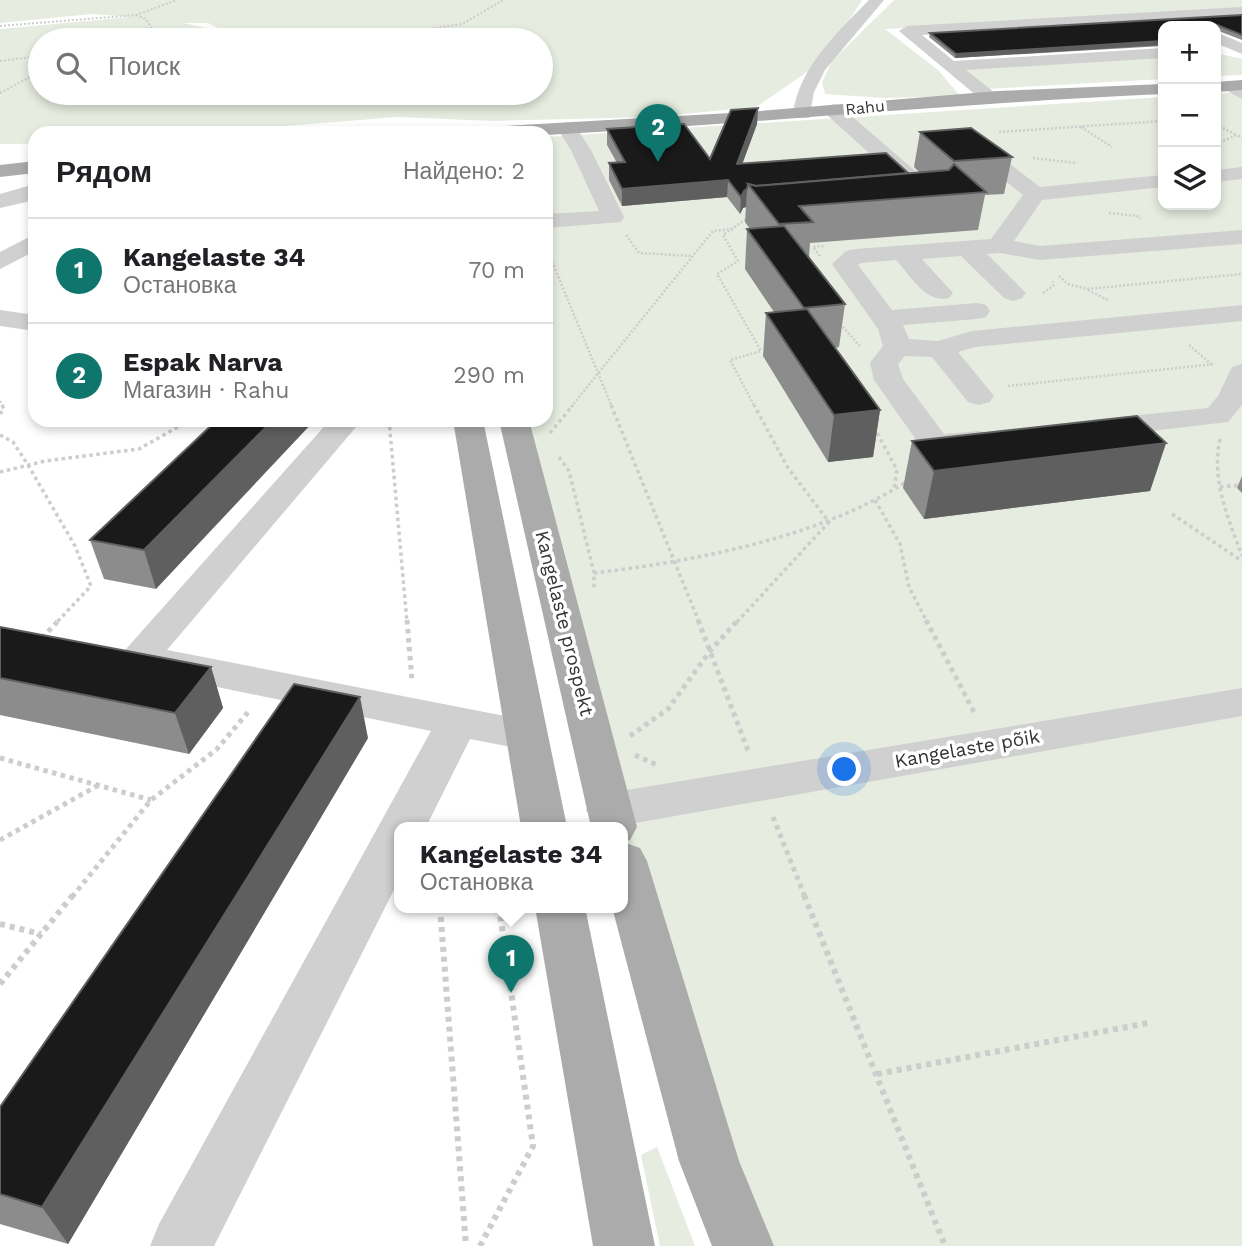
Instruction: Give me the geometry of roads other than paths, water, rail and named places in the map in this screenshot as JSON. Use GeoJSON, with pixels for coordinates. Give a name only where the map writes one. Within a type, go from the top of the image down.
{"type":"FeatureCollection","features":[{"type":"Feature","properties":{"kind":"main road","name":"Rahu"},"geometry":{"type":"LineString","coordinates":[[557,131],[802,114],[989,97],[1158,89]]}},
{"type":"Feature","properties":{"kind":"main road"},"geometry":{"type":"LineString","coordinates":[[0,171],[28,168]]}},
{"type":"Feature","properties":{"kind":"main road"},"geometry":{"type":"LineString","coordinates":[[469,427],[543,822]]}},
{"type":"Feature","properties":{"kind":"main road","name":"Kangelaste prospekt"},"geometry":{"type":"LineString","coordinates":[[530,429],[612,818]]}},
{"type":"Feature","properties":{"kind":"main road"},"geometry":{"type":"LineString","coordinates":[[628,878],[709,1161],[743,1246]]}},
{"type":"Feature","properties":{"kind":"main road"},"geometry":{"type":"LineString","coordinates":[[537,913],[624,1246]]}},
{"type":"Feature","properties":{"kind":"street"},"geometry":{"type":"LineString","coordinates":[[802,114],[805,91],[817,72],[852,25],[877,0]]}},
{"type":"Feature","properties":{"kind":"street"},"geometry":{"type":"LineString","coordinates":[[989,97],[907,31],[1242,12]]}},
{"type":"Feature","properties":{"kind":"street"},"geometry":{"type":"LineString","coordinates":[[1170,16],[1181,21]]}},
{"type":"Feature","properties":{"kind":"street"},"geometry":{"type":"LineString","coordinates":[[1221,30],[1242,29]]}},
{"type":"Feature","properties":{"kind":"street"},"geometry":{"type":"LineString","coordinates":[[1221,39],[1242,49]]}},
{"type":"Feature","properties":{"kind":"street"},"geometry":{"type":"LineString","coordinates":[[927,47],[955,46]]}},
{"type":"Feature","properties":{"kind":"street"},"geometry":{"type":"LineString","coordinates":[[1221,50],[1242,49]]}},
{"type":"Feature","properties":{"kind":"street"},"geometry":{"type":"LineString","coordinates":[[950,66],[1158,53]]}},
{"type":"Feature","properties":{"kind":"street"},"geometry":{"type":"LineString","coordinates":[[833,110],[934,200],[908,202]]}},
{"type":"Feature","properties":{"kind":"street"},"geometry":{"type":"LineString","coordinates":[[553,221],[613,217],[581,150],[557,131]]}},
{"type":"Feature","properties":{"kind":"street"},"geometry":{"type":"LineString","coordinates":[[953,134],[1035,194],[1158,182]]}},
{"type":"Feature","properties":{"kind":"street"},"geometry":{"type":"LineString","coordinates":[[1221,175],[1242,173]]}},
{"type":"Feature","properties":{"kind":"street"},"geometry":{"type":"LineString","coordinates":[[1000,246],[1004,235],[1035,194]]}},
{"type":"Feature","properties":{"kind":"street"},"geometry":{"type":"LineString","coordinates":[[0,201],[28,195]]}},
{"type":"Feature","properties":{"kind":"street"},"geometry":{"type":"LineString","coordinates":[[1002,438],[935,444],[889,380],[892,329],[844,264],[855,256],[1000,246],[1041,261],[1242,237]]}},
{"type":"Feature","properties":{"kind":"street"},"geometry":{"type":"LineString","coordinates":[[0,262],[28,245]]}},
{"type":"Feature","properties":{"kind":"street"},"geometry":{"type":"LineString","coordinates":[[967,248],[1013,293]]}},
{"type":"Feature","properties":{"kind":"street"},"geometry":{"type":"LineString","coordinates":[[903,253],[940,293]]}},
{"type":"Feature","properties":{"kind":"street"},"geometry":{"type":"LineString","coordinates":[[885,319],[977,311]]}},
{"type":"Feature","properties":{"kind":"street"},"geometry":{"type":"LineString","coordinates":[[891,355],[940,349],[972,339],[1242,313]]}},
{"type":"Feature","properties":{"kind":"street"},"geometry":{"type":"LineString","coordinates":[[0,317],[28,322]]}},
{"type":"Feature","properties":{"kind":"street"},"geometry":{"type":"LineString","coordinates":[[940,349],[979,396]]}},
{"type":"Feature","properties":{"kind":"street"},"geometry":{"type":"LineString","coordinates":[[1069,431],[1233,397]]}},
{"type":"Feature","properties":{"kind":"street"},"geometry":{"type":"LineString","coordinates":[[138,658],[340,427]]}},
{"type":"Feature","properties":{"kind":"street"},"geometry":{"type":"LineString","coordinates":[[41,639],[526,734]]}},
{"type":"Feature","properties":{"kind":"street","name":"Kangelaste põik"},"geometry":{"type":"LineString","coordinates":[[612,818],[760,784],[1242,702]]}},
{"type":"Feature","properties":{"kind":"street"},"geometry":{"type":"LineString","coordinates":[[406,822],[458,721]]}},
{"type":"Feature","properties":{"kind":"street"},"geometry":{"type":"LineString","coordinates":[[181,1246],[394,843]]}},
{"type":"Feature","properties":{"kind":"place","name":"Espak Narva"},"geometry":{"type":"Point","coordinates":[658,162]}},
{"type":"Feature","properties":{"kind":"place","name":"Kangelaste 34"},"geometry":{"type":"Point","coordinates":[511,993]}}]}
